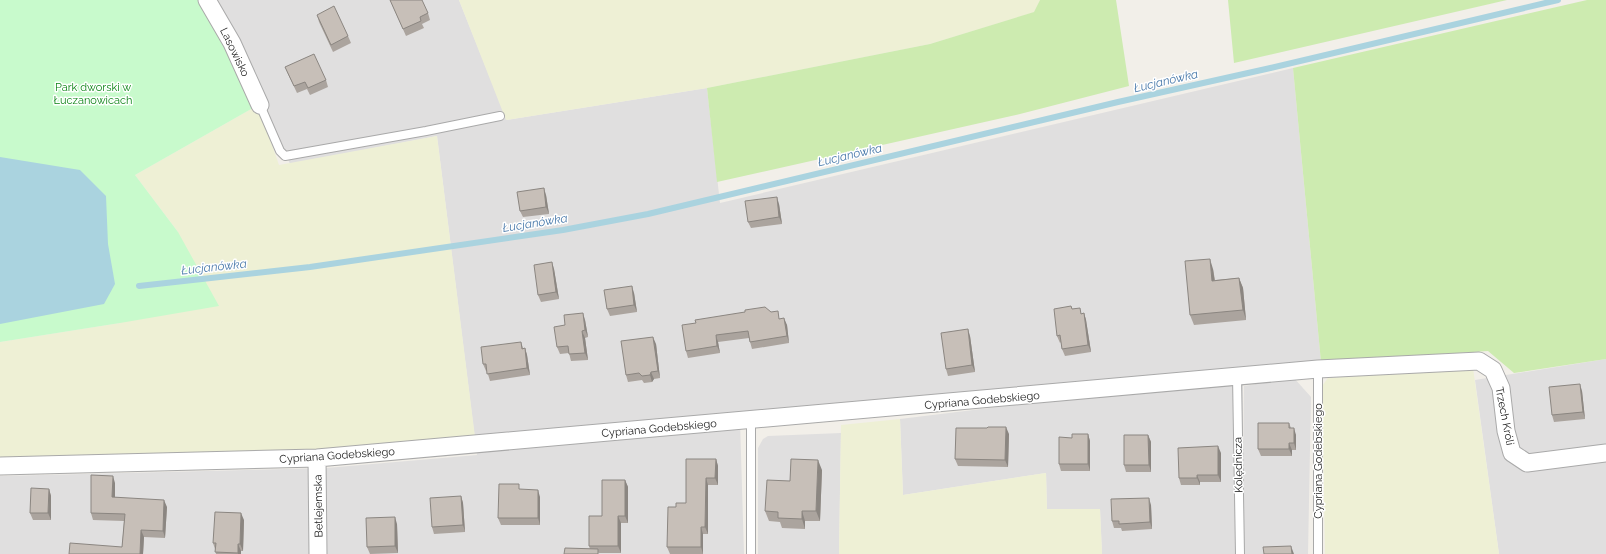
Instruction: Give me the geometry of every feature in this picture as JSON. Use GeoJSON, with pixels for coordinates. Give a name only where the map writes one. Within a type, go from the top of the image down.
{"type":"FeatureCollection","features":[{"type":"Feature","properties":{"kind":"street","name":"Lasowisko"},"geometry":{"type":"LineString","coordinates":[[207,0],[232,43],[260,105]]}},
{"type":"Feature","properties":{"kind":"street","name":"Cypriana Godebskiego"},"geometry":{"type":"LineString","coordinates":[[0,466],[317,458],[1318,369],[1479,361]]}},
{"type":"Feature","properties":{"kind":"street","name":"Trzech Króli"},"geometry":{"type":"LineString","coordinates":[[1479,361],[1493,370],[1501,388],[1506,431],[1512,453],[1527,463],[1606,453]]}},
{"type":"Feature","properties":{"kind":"street","name":"Betlejemska"},"geometry":{"type":"LineString","coordinates":[[317,458],[318,554]]}},
{"type":"Feature","properties":{"kind":"lane"},"geometry":{"type":"LineString","coordinates":[[260,105],[280,151],[285,156],[426,131],[500,116]]}},
{"type":"Feature","properties":{"kind":"lane","name":"Cypriana Godebskiego"},"geometry":{"type":"LineString","coordinates":[[1318,369],[1318,554]]}},
{"type":"Feature","properties":{"kind":"lane","name":"Kolędnicza"},"geometry":{"type":"LineString","coordinates":[[1237,376],[1240,554]]}},
{"type":"Feature","properties":{"kind":"lane"},"geometry":{"type":"LineString","coordinates":[[751,420],[751,554]]}},
{"type":"Feature","properties":{"kind":"shaded area"},"geometry":{"type":"Polygon","coordinates":[[[212,0],[459,0],[507,120],[707,88],[720,203],[1293,68],[1321,362],[740,421],[744,554],[0,554],[0,476],[326,468],[477,455],[437,136],[290,164],[264,102],[212,0]]]}},
{"type":"Feature","properties":{"kind":"shaded area"},"geometry":{"type":"Polygon","coordinates":[[[1606,359],[1606,554],[1499,554],[1475,380],[1606,359]]]}},
{"type":"Feature","properties":{"kind":"shaded area"},"geometry":{"type":"Polygon","coordinates":[[[1243,377],[1244,472],[1244,386],[1294,378],[1311,397],[1308,554],[1102,554],[1100,509],[1047,509],[1046,473],[903,495],[900,419],[1243,377]]]}},
{"type":"Feature","properties":{"kind":"shaded area"},"geometry":{"type":"Polygon","coordinates":[[[841,433],[839,554],[758,554],[758,448],[763,439],[768,436],[841,433]]]}},
{"type":"Feature","properties":{"kind":"green space","name":"Park dworski w Łuczanowicach"},"geometry":{"type":"Polygon","coordinates":[[[0,0],[202,0],[258,105],[135,175],[178,232],[219,306],[0,342],[0,0]]]}},
{"type":"Feature","properties":{"kind":"green space"},"geometry":{"type":"Polygon","coordinates":[[[459,0],[1040,0],[1035,12],[930,44],[707,88],[506,120],[459,0]]]}},
{"type":"Feature","properties":{"kind":"green space"},"geometry":{"type":"Polygon","coordinates":[[[1040,0],[1116,0],[1129,86],[1020,114],[717,182],[707,88],[930,44],[1034,12],[1040,0]]]}},
{"type":"Feature","properties":{"kind":"green space"},"geometry":{"type":"Polygon","coordinates":[[[1228,0],[1507,0],[1234,63],[1228,0]]]}},
{"type":"Feature","properties":{"kind":"green space"},"geometry":{"type":"Polygon","coordinates":[[[1587,0],[1606,0],[1606,359],[1514,373],[1488,351],[1321,362],[1293,68],[1587,0]]]}},
{"type":"Feature","properties":{"kind":"green space"},"geometry":{"type":"Polygon","coordinates":[[[258,105],[279,165],[437,136],[475,437],[310,453],[0,461],[0,342],[120,323],[178,232],[135,175],[258,105]]]}},
{"type":"Feature","properties":{"kind":"green space"},"geometry":{"type":"Polygon","coordinates":[[[1473,368],[1499,554],[1325,554],[1322,386],[1328,378],[1473,368]]]}},
{"type":"Feature","properties":{"kind":"green space"},"geometry":{"type":"Polygon","coordinates":[[[900,419],[903,495],[1046,473],[1047,509],[1100,509],[1102,554],[839,554],[841,425],[900,419]]]}},
{"type":"Feature","properties":{"kind":"water"},"geometry":{"type":"Polygon","coordinates":[[[0,157],[80,170],[106,196],[108,244],[115,284],[104,304],[0,324],[0,157]]]}},
{"type":"Feature","properties":{"kind":"building"},"geometry":{"type":"Polygon","coordinates":[[[390,0],[422,0],[428,13],[420,17],[421,21],[403,29],[390,0]]]}},
{"type":"Feature","properties":{"kind":"building"},"geometry":{"type":"Polygon","coordinates":[[[334,6],[348,36],[331,45],[317,15],[334,6]]]}},
{"type":"Feature","properties":{"kind":"building"},"geometry":{"type":"Polygon","coordinates":[[[314,54],[326,80],[308,88],[305,82],[294,86],[285,67],[314,54]]]}},
{"type":"Feature","properties":{"kind":"building"},"geometry":{"type":"Polygon","coordinates":[[[544,188],[546,207],[520,211],[517,192],[544,188]]]}},
{"type":"Feature","properties":{"kind":"building"},"geometry":{"type":"Polygon","coordinates":[[[777,197],[779,217],[748,222],[745,201],[777,197]]]}},
{"type":"Feature","properties":{"kind":"building"},"geometry":{"type":"Polygon","coordinates":[[[1210,259],[1212,281],[1239,278],[1243,310],[1190,315],[1185,261],[1210,259]]]}},
{"type":"Feature","properties":{"kind":"building"},"geometry":{"type":"Polygon","coordinates":[[[552,262],[556,292],[538,295],[534,265],[552,262]]]}},
{"type":"Feature","properties":{"kind":"building"},"geometry":{"type":"Polygon","coordinates":[[[632,286],[634,305],[607,309],[604,290],[632,286]]]}},
{"type":"Feature","properties":{"kind":"building"},"geometry":{"type":"Polygon","coordinates":[[[1071,306],[1072,309],[1080,308],[1081,314],[1084,313],[1088,345],[1062,349],[1060,335],[1057,336],[1054,309],[1071,306]]]}},
{"type":"Feature","properties":{"kind":"building"},"geometry":{"type":"Polygon","coordinates":[[[765,307],[771,312],[778,311],[779,319],[784,318],[787,336],[750,342],[748,331],[716,335],[717,346],[686,351],[682,325],[696,323],[695,320],[745,312],[745,310],[765,307]]]}},
{"type":"Feature","properties":{"kind":"building"},"geometry":{"type":"Polygon","coordinates":[[[583,313],[585,330],[582,331],[585,353],[569,354],[568,346],[557,347],[554,327],[565,325],[564,315],[583,313]]]}},
{"type":"Feature","properties":{"kind":"building"},"geometry":{"type":"Polygon","coordinates":[[[968,329],[972,365],[946,369],[941,333],[968,329]]]}},
{"type":"Feature","properties":{"kind":"building"},"geometry":{"type":"Polygon","coordinates":[[[653,337],[658,371],[651,372],[650,375],[642,376],[639,373],[626,375],[621,341],[653,337]]]}},
{"type":"Feature","properties":{"kind":"building"},"geometry":{"type":"Polygon","coordinates":[[[521,342],[522,349],[525,348],[527,368],[487,374],[486,364],[483,364],[481,347],[521,342]]]}},
{"type":"Feature","properties":{"kind":"building"},"geometry":{"type":"Polygon","coordinates":[[[1580,384],[1583,412],[1552,415],[1549,387],[1580,384]]]}},
{"type":"Feature","properties":{"kind":"building"},"geometry":{"type":"Polygon","coordinates":[[[1258,423],[1289,423],[1289,428],[1294,428],[1294,443],[1289,443],[1289,449],[1258,449],[1258,423]]]}},
{"type":"Feature","properties":{"kind":"building"},"geometry":{"type":"Polygon","coordinates":[[[1006,427],[1005,460],[955,459],[956,428],[1006,427]]]}},
{"type":"Feature","properties":{"kind":"building"},"geometry":{"type":"Polygon","coordinates":[[[1072,434],[1088,434],[1088,464],[1059,464],[1059,437],[1072,438],[1072,434]]]}},
{"type":"Feature","properties":{"kind":"building"},"geometry":{"type":"Polygon","coordinates":[[[1124,435],[1148,435],[1149,465],[1124,465],[1124,435]]]}},
{"type":"Feature","properties":{"kind":"building"},"geometry":{"type":"Polygon","coordinates":[[[1218,446],[1218,475],[1197,475],[1197,478],[1179,478],[1178,448],[1218,446]]]}},
{"type":"Feature","properties":{"kind":"building"},"geometry":{"type":"Polygon","coordinates":[[[686,459],[716,459],[715,478],[706,478],[705,527],[701,527],[701,547],[667,547],[668,507],[676,507],[676,503],[686,503],[686,459]]]}},
{"type":"Feature","properties":{"kind":"building"},"geometry":{"type":"Polygon","coordinates":[[[791,459],[818,460],[816,511],[802,511],[802,519],[778,518],[778,512],[765,511],[767,480],[790,481],[791,459]]]}},
{"type":"Feature","properties":{"kind":"building"},"geometry":{"type":"Polygon","coordinates":[[[91,475],[113,476],[112,497],[164,500],[163,531],[141,530],[140,554],[69,554],[70,543],[122,547],[125,514],[91,513],[91,475]]]}},
{"type":"Feature","properties":{"kind":"building"},"geometry":{"type":"Polygon","coordinates":[[[602,480],[625,480],[625,516],[618,516],[618,546],[589,546],[589,516],[602,516],[602,480]]]}},
{"type":"Feature","properties":{"kind":"building"},"geometry":{"type":"Polygon","coordinates":[[[499,484],[519,484],[519,489],[538,490],[538,518],[498,518],[499,484]]]}},
{"type":"Feature","properties":{"kind":"building"},"geometry":{"type":"Polygon","coordinates":[[[31,488],[49,489],[48,513],[30,513],[31,488]]]}},
{"type":"Feature","properties":{"kind":"building"},"geometry":{"type":"Polygon","coordinates":[[[461,496],[463,525],[432,527],[430,498],[461,496]]]}},
{"type":"Feature","properties":{"kind":"building"},"geometry":{"type":"Polygon","coordinates":[[[1149,498],[1150,522],[1119,524],[1119,521],[1112,521],[1111,499],[1149,498]]]}},
{"type":"Feature","properties":{"kind":"building"},"geometry":{"type":"Polygon","coordinates":[[[215,512],[241,513],[240,544],[238,544],[238,553],[215,552],[216,543],[213,543],[215,512]]]}},
{"type":"Feature","properties":{"kind":"building"},"geometry":{"type":"Polygon","coordinates":[[[395,517],[395,546],[367,547],[366,518],[395,517]]]}},
{"type":"Feature","properties":{"kind":"building"},"geometry":{"type":"Polygon","coordinates":[[[1291,546],[1292,554],[1264,554],[1263,547],[1291,546]]]}},
{"type":"Feature","properties":{"kind":"building"},"geometry":{"type":"Polygon","coordinates":[[[565,548],[598,549],[598,554],[564,554],[565,548]]]}},
{"type":"Feature","properties":{"kind":"waterway","name":"Łucjanówka"},"geometry":{"type":"LineString","coordinates":[[139,286],[310,267],[563,230],[648,214],[1118,102],[1266,69],[1558,0]]}}]}
